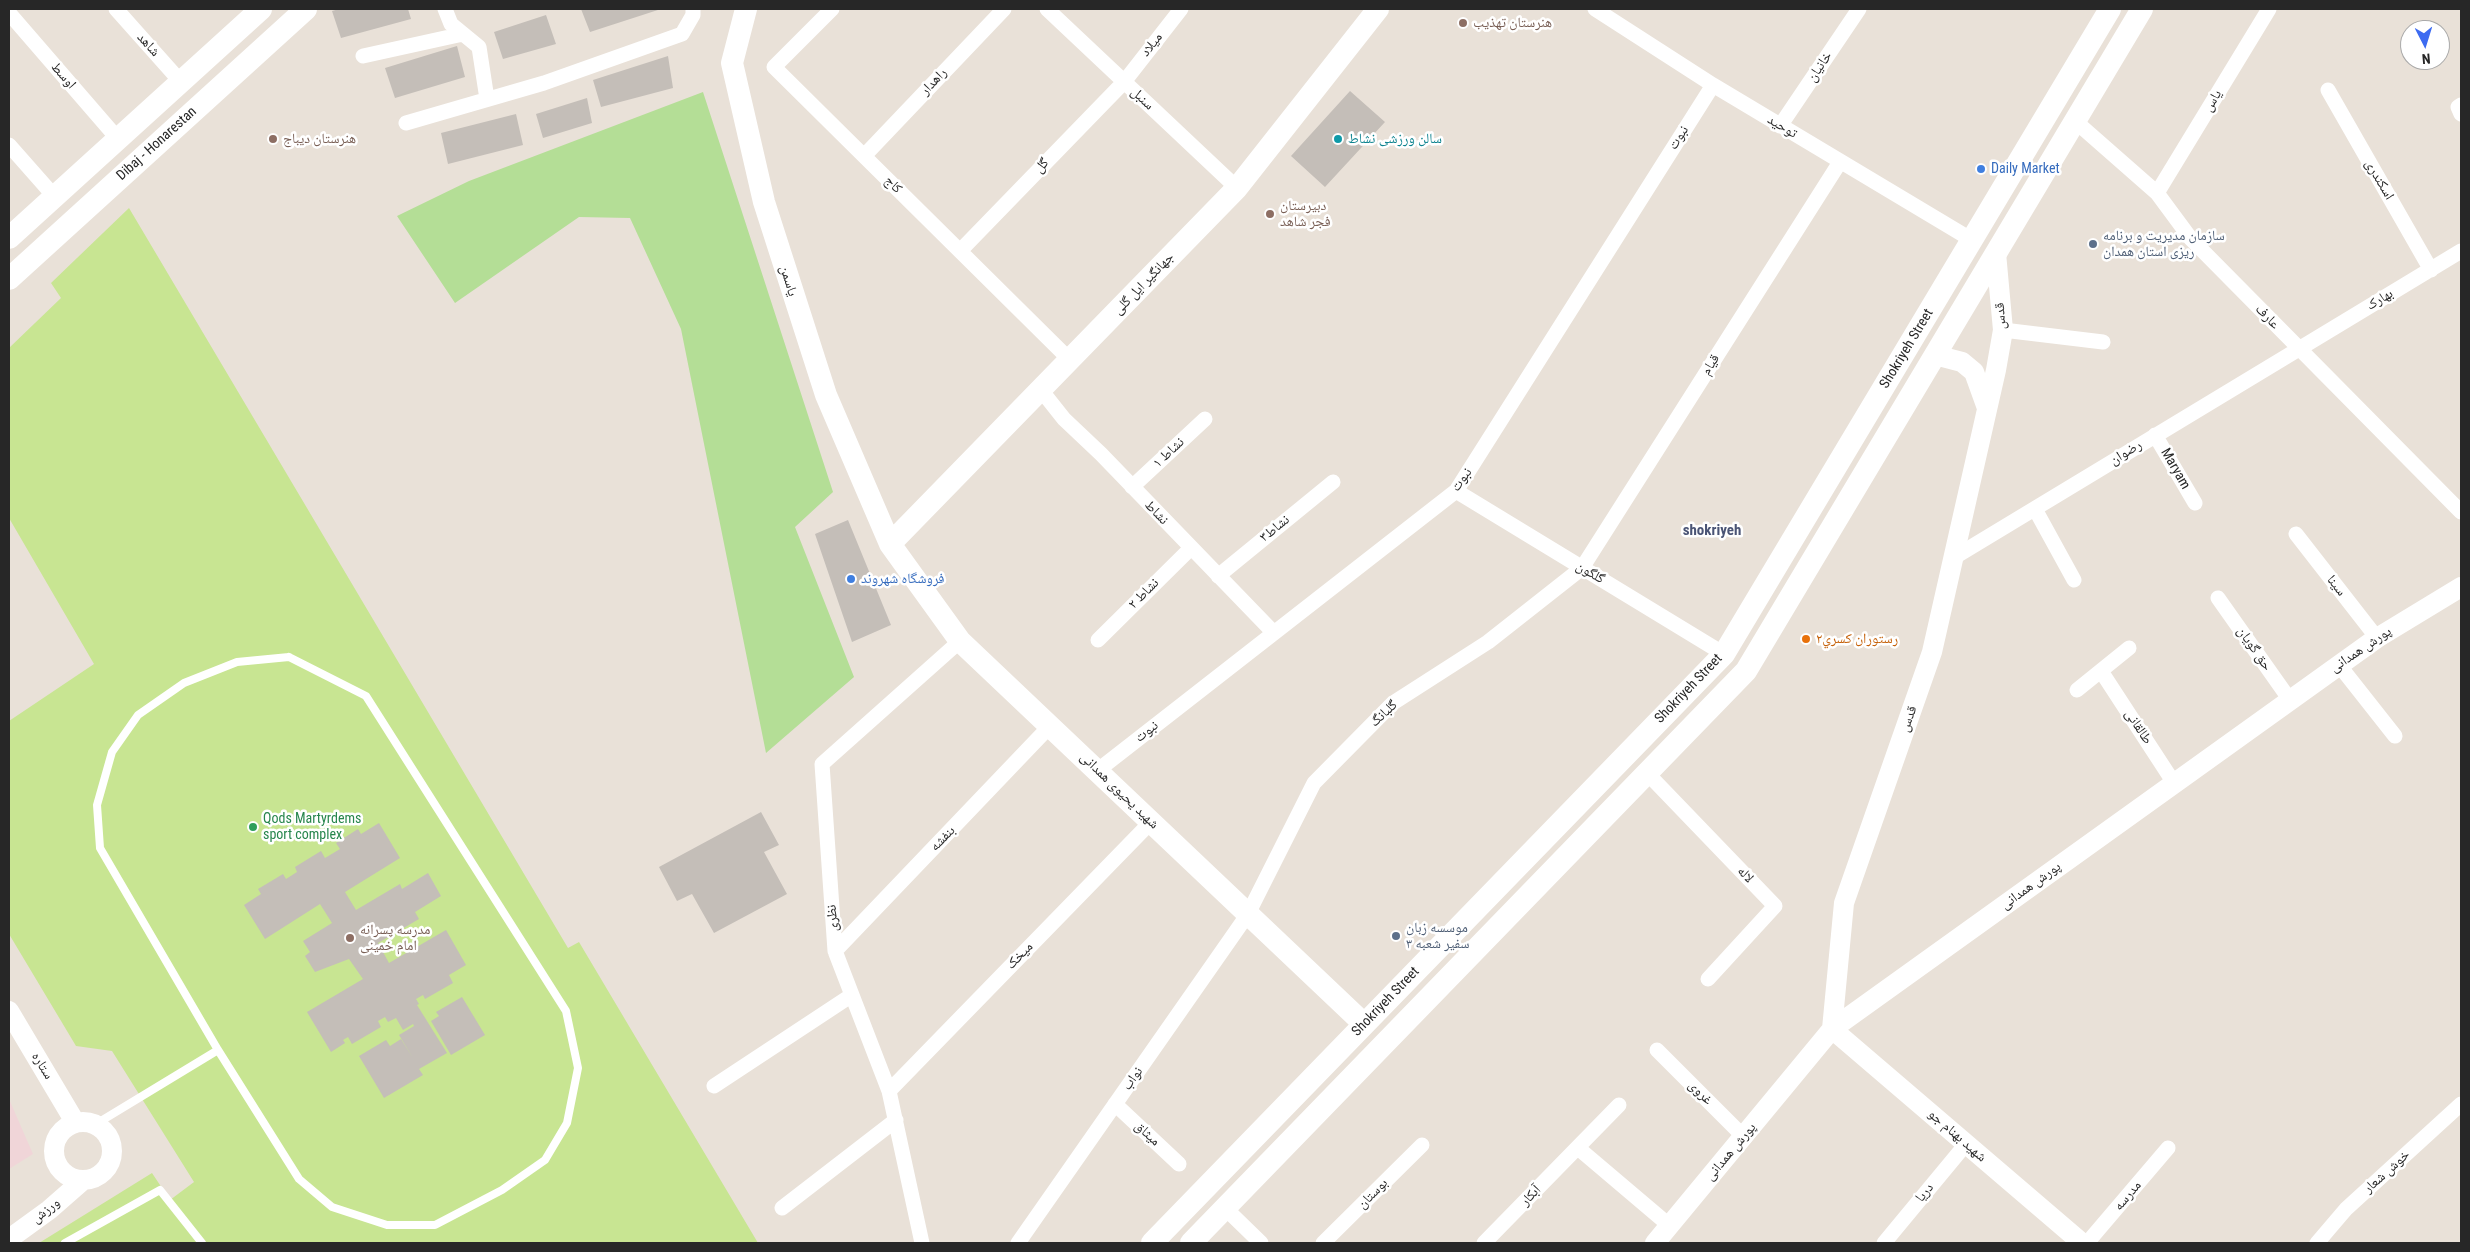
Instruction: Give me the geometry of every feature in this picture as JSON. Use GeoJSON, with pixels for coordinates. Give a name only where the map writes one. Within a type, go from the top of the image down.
{"type":"FeatureCollection","features":[{"type":"Feature","properties":{"kind":"main road"},"geometry":{"type":"LineString","coordinates":[[9,238],[261,9]]}},
{"type":"Feature","properties":{"kind":"main road","name":"Dibaj - Honarestan"},"geometry":{"type":"LineString","coordinates":[[9,279],[306,9]]}},
{"type":"Feature","properties":{"kind":"main road","name":"یاسمن"},"geometry":{"type":"LineString","coordinates":[[746,9],[732,63],[764,202],[826,395],[890,544]]}},
{"type":"Feature","properties":{"kind":"main road","name":"جهانگیر ایل گلی"},"geometry":{"type":"LineString","coordinates":[[890,544],[1236,188],[1378,9]]}},
{"type":"Feature","properties":{"kind":"main road","name":"Shokriyeh Street"},"geometry":{"type":"LineString","coordinates":[[1152,1243],[1724,654],[2110,9]]}},
{"type":"Feature","properties":{"kind":"main road","name":"Shokriyeh Street"},"geometry":{"type":"LineString","coordinates":[[1191,1243],[1746,671],[2142,9]]}},
{"type":"Feature","properties":{"kind":"main road","name":"شهید یحیوی همدانی"},"geometry":{"type":"LineString","coordinates":[[890,544],[960,641],[1364,1024]]}},
{"type":"Feature","properties":{"kind":"street","name":"شاهد"},"geometry":{"type":"LineString","coordinates":[[116,9],[181,82]]}},
{"type":"Feature","properties":{"kind":"street"},"geometry":{"type":"LineString","coordinates":[[445,9],[451,24],[479,47],[487,100]]}},
{"type":"Feature","properties":{"kind":"street"},"geometry":{"type":"LineString","coordinates":[[406,123],[487,100],[597,65],[682,34],[693,15],[693,9]]}},
{"type":"Feature","properties":{"kind":"street","name":"کاج"},"geometry":{"type":"LineString","coordinates":[[832,9],[774,67],[1070,360]]}},
{"type":"Feature","properties":{"kind":"street","name":"راهدار"},"geometry":{"type":"LineString","coordinates":[[864,156],[1004,9]]}},
{"type":"Feature","properties":{"kind":"street","name":"سنبل"},"geometry":{"type":"LineString","coordinates":[[1047,9],[1236,188]]}},
{"type":"Feature","properties":{"kind":"street","name":"میلاد"},"geometry":{"type":"LineString","coordinates":[[1124,82],[1181,9]]}},
{"type":"Feature","properties":{"kind":"street","name":"خانیان"},"geometry":{"type":"LineString","coordinates":[[1780,126],[1859,9]]}},
{"type":"Feature","properties":{"kind":"street","name":"یاس"},"geometry":{"type":"LineString","coordinates":[[2157,193],[2269,9]]}},
{"type":"Feature","properties":{"kind":"street","name":"توحید"},"geometry":{"type":"LineString","coordinates":[[1601,10],[1713,85],[1972,240]]}},
{"type":"Feature","properties":{"kind":"street","name":"اوسط"},"geometry":{"type":"LineString","coordinates":[[9,13],[118,138]]}},
{"type":"Feature","properties":{"kind":"street"},"geometry":{"type":"LineString","coordinates":[[363,56],[464,34]]}},
{"type":"Feature","properties":{"kind":"street","name":"گل"},"geometry":{"type":"LineString","coordinates":[[960,251],[1124,82]]}},
{"type":"Feature","properties":{"kind":"street","name":"نبوت"},"geometry":{"type":"LineString","coordinates":[[1097,771],[1456,491],[1713,85]]}},
{"type":"Feature","properties":{"kind":"street","name":"اسکندری"},"geometry":{"type":"LineString","coordinates":[[2328,90],[2431,270]]}},
{"type":"Feature","properties":{"kind":"street","name":"عارف"},"geometry":{"type":"LineString","coordinates":[[2076,121],[2157,193],[2191,239],[2461,512]]}},
{"type":"Feature","properties":{"kind":"street"},"geometry":{"type":"LineString","coordinates":[[9,145],[54,196]]}},
{"type":"Feature","properties":{"kind":"street","name":"قیام"},"geometry":{"type":"LineString","coordinates":[[1582,568],[1840,162]]}},
{"type":"Feature","properties":{"kind":"street","name":"بهارک"},"geometry":{"type":"LineString","coordinates":[[2298,349],[2461,251]]}},
{"type":"Feature","properties":{"kind":"street","name":"قدس"},"geometry":{"type":"LineString","coordinates":[[1832,1029],[1844,902],[1932,652],[1987,408],[2003,330],[1996,253]]}},
{"type":"Feature","properties":{"kind":"street"},"geometry":{"type":"LineString","coordinates":[[2003,330],[2103,342]]}},
{"type":"Feature","properties":{"kind":"street","name":"رضوان"},"geometry":{"type":"LineString","coordinates":[[1953,558],[2298,349]]}},
{"type":"Feature","properties":{"kind":"street"},"geometry":{"type":"LineString","coordinates":[[1935,354],[1962,362],[1974,372],[1987,408]]}},
{"type":"Feature","properties":{"kind":"street","name":"نشاط"},"geometry":{"type":"LineString","coordinates":[[1041,390],[1064,419],[1274,633]]}},
{"type":"Feature","properties":{"kind":"street","name":"نشاط ۱"},"geometry":{"type":"LineString","coordinates":[[1132,487],[1205,419]]}},
{"type":"Feature","properties":{"kind":"street","name":"Maryam"},"geometry":{"type":"LineString","coordinates":[[2155,435],[2195,503]]}},
{"type":"Feature","properties":{"kind":"street","name":"نشاط۳"},"geometry":{"type":"LineString","coordinates":[[1218,576],[1332,482]]}},
{"type":"Feature","properties":{"kind":"street","name":"گلگون"},"geometry":{"type":"LineString","coordinates":[[1456,491],[1724,654]]}},
{"type":"Feature","properties":{"kind":"street"},"geometry":{"type":"LineString","coordinates":[[2035,508],[2074,580]]}},
{"type":"Feature","properties":{"kind":"street","name":"سینا"},"geometry":{"type":"LineString","coordinates":[[2296,534],[2377,638]]}},
{"type":"Feature","properties":{"kind":"street","name":"نشاط ۲"},"geometry":{"type":"LineString","coordinates":[[1098,640],[1191,548]]}},
{"type":"Feature","properties":{"kind":"street","name":"گلبانگ"},"geometry":{"type":"LineString","coordinates":[[1248,914],[1314,783],[1393,703],[1488,642],[1582,568]]}},
{"type":"Feature","properties":{"kind":"street","name":"پورش همدانی"},"geometry":{"type":"LineString","coordinates":[[1655,1243],[1832,1029],[2339,664],[2377,638],[2461,587]]}},
{"type":"Feature","properties":{"kind":"street","name":"حق گویان"},"geometry":{"type":"LineString","coordinates":[[2218,598],[2290,700]]}},
{"type":"Feature","properties":{"kind":"street","name":"نظری"},"geometry":{"type":"LineString","coordinates":[[922,1243],[890,1091],[835,951],[822,764],[960,641]]}},
{"type":"Feature","properties":{"kind":"street"},"geometry":{"type":"LineString","coordinates":[[2077,690],[2129,648]]}},
{"type":"Feature","properties":{"kind":"street"},"geometry":{"type":"LineString","coordinates":[[2339,664],[2395,736]]}},
{"type":"Feature","properties":{"kind":"street","name":"طالقانی"},"geometry":{"type":"LineString","coordinates":[[2101,671],[2174,783]]}},
{"type":"Feature","properties":{"kind":"street","name":"بنفشه"},"geometry":{"type":"LineString","coordinates":[[835,951],[1050,726]]}},
{"type":"Feature","properties":{"kind":"street","name":"لاله"},"geometry":{"type":"LineString","coordinates":[[1647,773],[1775,906],[1708,979]]}},
{"type":"Feature","properties":{"kind":"street","name":"میخک"},"geometry":{"type":"LineString","coordinates":[[890,1091],[1151,822]]}},
{"type":"Feature","properties":{"kind":"street","name":"نواب"},"geometry":{"type":"LineString","coordinates":[[1018,1243],[1248,914]]}},
{"type":"Feature","properties":{"kind":"street"},"geometry":{"type":"LineString","coordinates":[[714,1086],[852,995]]}},
{"type":"Feature","properties":{"kind":"street","name":"ستاره"},"geometry":{"type":"LineString","coordinates":[[9,1011],[75,1122]]}},
{"type":"Feature","properties":{"kind":"street","name":"شهید بهنام جو"},"geometry":{"type":"LineString","coordinates":[[1832,1029],[2082,1243]]}},
{"type":"Feature","properties":{"kind":"street","name":"غروی"},"geometry":{"type":"LineString","coordinates":[[1657,1050],[1744,1137]]}},
{"type":"Feature","properties":{"kind":"street","name":"میثاق"},"geometry":{"type":"LineString","coordinates":[[1115,1104],[1179,1164]]}},
{"type":"Feature","properties":{"kind":"street","name":"خوش شعار"},"geometry":{"type":"LineString","coordinates":[[2316,1243],[2346,1209],[2461,1104]]}},
{"type":"Feature","properties":{"kind":"street","name":"آبکار"},"geometry":{"type":"LineString","coordinates":[[1484,1243],[1619,1106]]}},
{"type":"Feature","properties":{"kind":"street"},"geometry":{"type":"LineString","coordinates":[[782,1208],[896,1120]]}},
{"type":"Feature","properties":{"kind":"street"},"geometry":{"type":"LineString","coordinates":[[75,1122],[96,1124],[111,1138],[113,1159],[101,1176],[81,1182],[62,1173],[53,1155],[58,1134],[75,1122]]}},
{"type":"Feature","properties":{"kind":"street","name":"دریا"},"geometry":{"type":"LineString","coordinates":[[1884,1243],[1966,1144]]}},
{"type":"Feature","properties":{"kind":"street","name":"بوستان"},"geometry":{"type":"LineString","coordinates":[[1323,1243],[1422,1145]]}},
{"type":"Feature","properties":{"kind":"street"},"geometry":{"type":"LineString","coordinates":[[1578,1148],[1670,1226]]}},
{"type":"Feature","properties":{"kind":"street","name":"مدرسه"},"geometry":{"type":"LineString","coordinates":[[2087,1243],[2168,1148]]}},
{"type":"Feature","properties":{"kind":"street","name":"ورزش"},"geometry":{"type":"LineString","coordinates":[[9,1239],[49,1210],[81,1182]]}},
{"type":"Feature","properties":{"kind":"street"},"geometry":{"type":"LineString","coordinates":[[1225,1208],[1261,1243]]}},
{"type":"Feature","properties":{"kind":"lane"},"geometry":{"type":"LineString","coordinates":[[289,657],[366,696],[566,1011],[578,1068],[567,1123],[545,1160],[502,1190],[435,1225],[387,1225],[332,1207],[300,1179],[218,1050],[100,848],[98,806],[112,752],[138,715],[184,683],[238,662],[289,657]]}},
{"type":"Feature","properties":{"kind":"lane"},"geometry":{"type":"LineString","coordinates":[[96,1124],[218,1050]]}},
{"type":"Feature","properties":{"kind":"lane"},"geometry":{"type":"LineString","coordinates":[[66,1243],[160,1190],[202,1243]]}},
{"type":"Feature","properties":{"kind":"shaded area"},"geometry":{"type":"Polygon","coordinates":[[[9,1099],[33,1154],[9,1169],[9,1099]]]}},
{"type":"Feature","properties":{"kind":"green space"},"geometry":{"type":"Polygon","coordinates":[[[703,92],[833,492],[795,527],[854,677],[766,753],[681,329],[630,218],[579,217],[455,303],[397,216],[469,181],[703,92]]]}},
{"type":"Feature","properties":{"kind":"green space","name":"Qods Martyrdems sport complex"},"geometry":{"type":"Polygon","coordinates":[[[129,208],[568,948],[579,942],[758,1243],[39,1243],[152,1173],[170,1200],[194,1182],[112,1051],[76,1046],[9,934],[9,721],[94,664],[9,518],[9,348],[61,298],[51,283],[129,208]]]}},
{"type":"Feature","properties":{"kind":"building"},"geometry":{"type":"Polygon","coordinates":[[[339,9],[408,9],[411,19],[341,38],[332,11],[339,9]]]}},
{"type":"Feature","properties":{"kind":"building"},"geometry":{"type":"Polygon","coordinates":[[[581,9],[661,9],[590,32],[581,9]]]}},
{"type":"Feature","properties":{"kind":"building"},"geometry":{"type":"Polygon","coordinates":[[[546,15],[556,44],[503,59],[494,32],[546,15]]]}},
{"type":"Feature","properties":{"kind":"building"},"geometry":{"type":"Polygon","coordinates":[[[457,46],[465,77],[395,98],[385,68],[457,46]]]}},
{"type":"Feature","properties":{"kind":"building"},"geometry":{"type":"Polygon","coordinates":[[[668,56],[673,88],[601,107],[593,80],[668,56]]]}},
{"type":"Feature","properties":{"kind":"building","name":"سالن ورزشی نشاط"},"geometry":{"type":"Polygon","coordinates":[[[1350,91],[1385,122],[1325,187],[1291,156],[1350,91]]]}},
{"type":"Feature","properties":{"kind":"building"},"geometry":{"type":"Polygon","coordinates":[[[587,98],[592,123],[543,138],[536,114],[587,98]]]}},
{"type":"Feature","properties":{"kind":"building"},"geometry":{"type":"Polygon","coordinates":[[[516,114],[523,145],[448,164],[441,133],[516,114]]]}},
{"type":"Feature","properties":{"kind":"building","name":"فروشگاه شهروند"},"geometry":{"type":"Polygon","coordinates":[[[848,520],[891,625],[852,642],[815,534],[848,520]]]}},
{"type":"Feature","properties":{"kind":"building"},"geometry":{"type":"Polygon","coordinates":[[[761,812],[779,845],[764,852],[787,894],[714,933],[692,894],[677,901],[659,867],[761,812]]]}},
{"type":"Feature","properties":{"kind":"building"},"geometry":{"type":"Polygon","coordinates":[[[379,823],[400,858],[345,892],[356,910],[400,884],[402,889],[428,873],[441,896],[415,912],[419,919],[378,943],[389,963],[446,930],[466,965],[449,975],[453,983],[425,999],[423,995],[416,999],[419,1004],[417,1005],[447,1053],[419,1069],[423,1075],[384,1098],[359,1056],[386,1040],[390,1046],[401,1039],[413,1058],[399,1035],[414,1026],[413,1024],[403,1030],[396,1018],[388,1022],[385,1017],[378,1021],[381,1027],[352,1044],[348,1037],[343,1040],[345,1043],[331,1052],[307,1012],[363,979],[349,959],[315,972],[305,956],[310,952],[303,941],[332,923],[320,904],[265,939],[244,905],[261,894],[258,889],[283,874],[286,879],[297,872],[295,867],[321,851],[325,858],[340,849],[336,843],[358,829],[361,834],[379,823]]]}},
{"type":"Feature","properties":{"kind":"building"},"geometry":{"type":"Polygon","coordinates":[[[462,997],[485,1035],[451,1055],[431,1021],[439,1016],[436,1012],[462,997]]]}},
{"type":"Feature","properties":{"kind":"place","name":"هنرستان تهذیب"},"geometry":{"type":"Point","coordinates":[1463,23]}},
{"type":"Feature","properties":{"kind":"place","name":"هنرستان دیباج"},"geometry":{"type":"Point","coordinates":[273,139]}},
{"type":"Feature","properties":{"kind":"place","name":"سالن ورزشی نشاط"},"geometry":{"type":"Point","coordinates":[1338,139]}},
{"type":"Feature","properties":{"kind":"place","name":"Daily Market"},"geometry":{"type":"Point","coordinates":[1981,169]}},
{"type":"Feature","properties":{"kind":"place","name":"دبیرستان فجر شاهد"},"geometry":{"type":"Point","coordinates":[1270,214]}},
{"type":"Feature","properties":{"kind":"place","name":"سازمان مدیریت و برنامه ریزی استان همدان"},"geometry":{"type":"Point","coordinates":[2093,244]}},
{"type":"Feature","properties":{"kind":"place","name":"فروشگاه شهروند"},"geometry":{"type":"Point","coordinates":[851,579]}},
{"type":"Feature","properties":{"kind":"place","name":"رستوران کسري٢"},"geometry":{"type":"Point","coordinates":[1806,639]}},
{"type":"Feature","properties":{"kind":"place","name":"Qods Martyrdems sport complex"},"geometry":{"type":"Point","coordinates":[253,827]}},
{"type":"Feature","properties":{"kind":"place","name":"موسسه زبان سفیر شعبه ۳"},"geometry":{"type":"Point","coordinates":[1396,936]}},
{"type":"Feature","properties":{"kind":"place","name":"مدرسه پسرانه امام خمینی"},"geometry":{"type":"Point","coordinates":[350,938]}},
{"type":"Feature","properties":{"kind":"district","name":"shokriyeh"},"geometry":{"type":"Point","coordinates":[1712,531]}}]}
